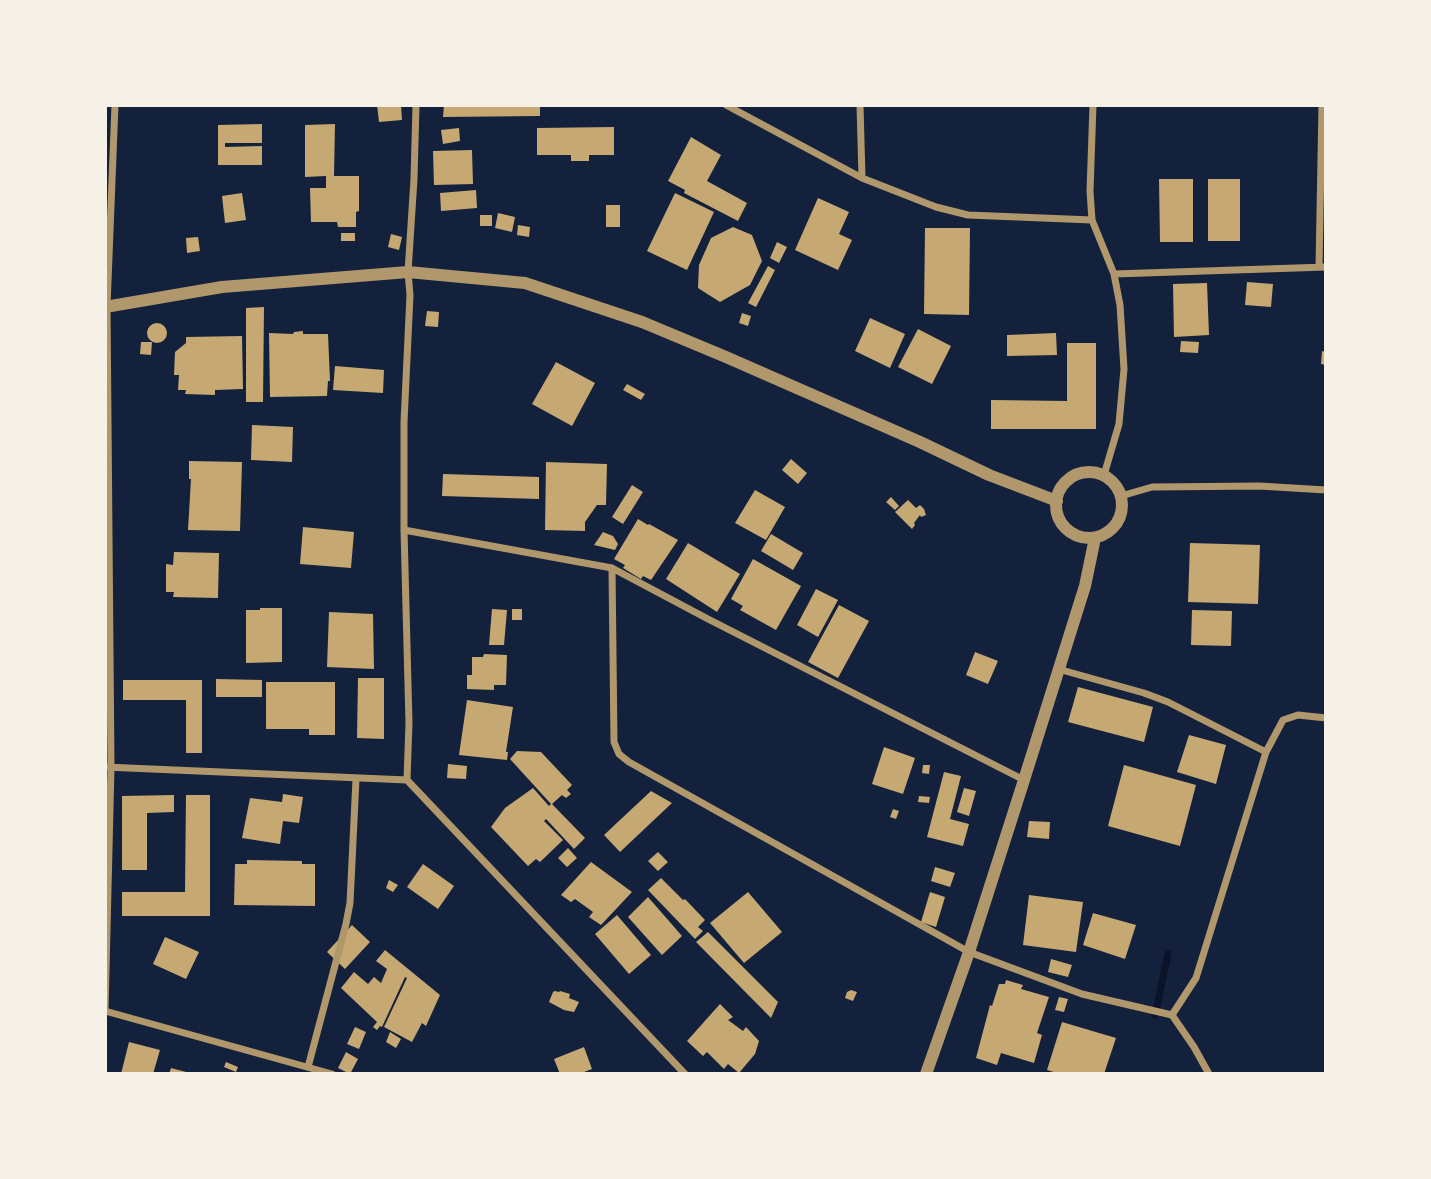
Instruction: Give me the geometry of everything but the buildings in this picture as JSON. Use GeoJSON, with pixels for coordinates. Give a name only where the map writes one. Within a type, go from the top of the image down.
{"type":"FeatureCollection","features":[{"type":"Feature","properties":{"kind":"street"},"geometry":{"type":"LineString","coordinates":[[115,105],[106,306],[108,767],[105,1011],[332,1074]]}},
{"type":"Feature","properties":{"kind":"street"},"geometry":{"type":"LineString","coordinates":[[416,105],[404,422],[407,780],[685,1074]]}},
{"type":"Feature","properties":{"kind":"street"},"geometry":{"type":"LineString","coordinates":[[726,105],[862,178],[936,207],[968,215],[1092,220]]}},
{"type":"Feature","properties":{"kind":"street"},"geometry":{"type":"LineString","coordinates":[[860,105],[862,178]]}},
{"type":"Feature","properties":{"kind":"street"},"geometry":{"type":"LineString","coordinates":[[1093,105],[1090,191],[1092,220],[1114,274],[1120,305],[1124,369],[1119,424],[1104,475]]}},
{"type":"Feature","properties":{"kind":"street"},"geometry":{"type":"LineString","coordinates":[[1114,274],[1322,267],[1322,105]]}},
{"type":"Feature","properties":{"kind":"street"},"geometry":{"type":"LineString","coordinates":[[106,306],[222,287],[408,272],[525,283],[642,321],[989,475],[1057,501]]}},
{"type":"Feature","properties":{"kind":"street"},"geometry":{"type":"LineString","coordinates":[[1091,472],[1104,475],[1115,484],[1121,496],[1122,510],[1118,523],[1108,533],[1095,538],[1082,537],[1069,531],[1060,521],[1056,507],[1065,482],[1077,474],[1091,472]]}},
{"type":"Feature","properties":{"kind":"street"},"geometry":{"type":"LineString","coordinates":[[1121,496],[1152,487],[1259,486],[1326,490]]}},
{"type":"Feature","properties":{"kind":"street"},"geometry":{"type":"LineString","coordinates":[[404,530],[612,568],[1024,780]]}},
{"type":"Feature","properties":{"kind":"street"},"geometry":{"type":"LineString","coordinates":[[926,1074],[969,952],[1024,780],[1085,586],[1095,538]]}},
{"type":"Feature","properties":{"kind":"street"},"geometry":{"type":"LineString","coordinates":[[612,568],[614,742],[619,754],[969,952],[1082,994],[1172,1015],[1195,1047],[1209,1074]]}},
{"type":"Feature","properties":{"kind":"street"},"geometry":{"type":"LineString","coordinates":[[1058,669],[1168,702],[1266,752]]}},
{"type":"Feature","properties":{"kind":"street"},"geometry":{"type":"LineString","coordinates":[[1172,1015],[1196,978],[1266,752],[1283,720],[1297,715],[1326,718]]}},
{"type":"Feature","properties":{"kind":"street"},"geometry":{"type":"LineString","coordinates":[[108,767],[407,780]]}},
{"type":"Feature","properties":{"kind":"street"},"geometry":{"type":"LineString","coordinates":[[308,1067],[348,914],[356,779]]}},
{"type":"Feature","properties":{"kind":"waterway"},"geometry":{"type":"LineString","coordinates":[[1155,1015],[1168,954]]}}]}
